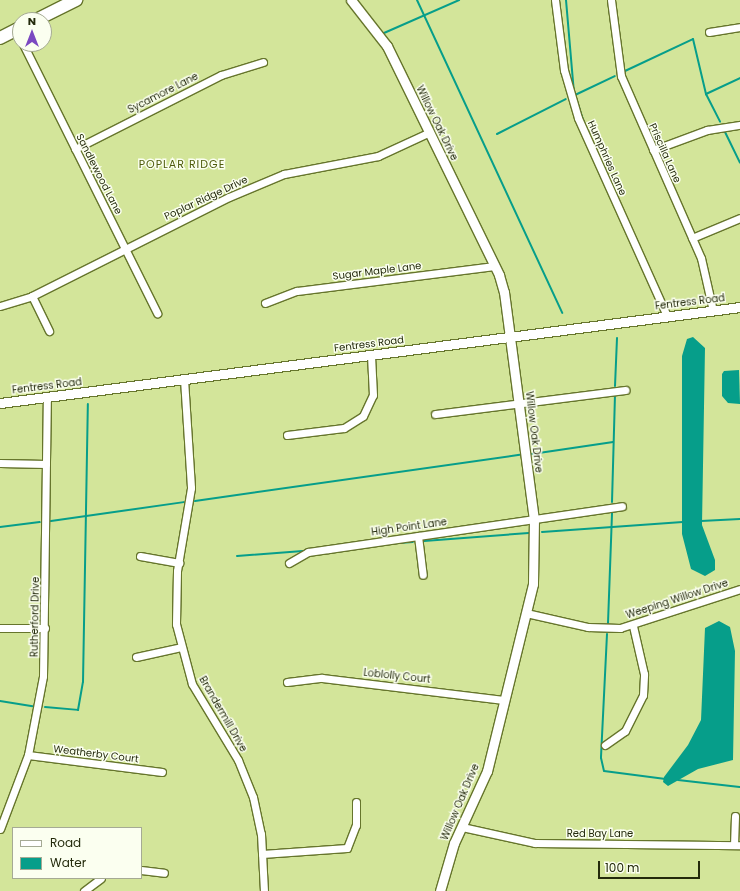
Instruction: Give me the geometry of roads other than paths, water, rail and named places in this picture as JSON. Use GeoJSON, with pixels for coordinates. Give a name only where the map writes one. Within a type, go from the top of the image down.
{"type":"FeatureCollection","features":[{"type":"Feature","properties":{"kind":"highway"},"geometry":{"type":"LineString","coordinates":[[52,12],[76,0]]}},
{"type":"Feature","properties":{"kind":"highway"},"geometry":{"type":"LineString","coordinates":[[0,38],[12,34]]}},
{"type":"Feature","properties":{"kind":"street","name":"Willow Oak Drive"},"geometry":{"type":"LineString","coordinates":[[351,0],[387,46],[494,266],[504,292],[534,519],[535,566],[526,613],[486,771],[462,827],[440,891]]}},
{"type":"Feature","properties":{"kind":"street","name":"Humphries Lane"},"geometry":{"type":"LineString","coordinates":[[555,0],[564,70],[578,118],[668,316]]}},
{"type":"Feature","properties":{"kind":"street","name":"Priscilla Lane"},"geometry":{"type":"LineString","coordinates":[[611,0],[621,76],[705,270],[713,311]]}},
{"type":"Feature","properties":{"kind":"street"},"geometry":{"type":"LineString","coordinates":[[709,32],[740,27]]}},
{"type":"Feature","properties":{"kind":"street","name":"Sandlewood Lane"},"geometry":{"type":"LineString","coordinates":[[27,52],[156,314]]}},
{"type":"Feature","properties":{"kind":"street","name":"Sycamore Lane"},"geometry":{"type":"LineString","coordinates":[[75,149],[221,75],[263,62]]}},
{"type":"Feature","properties":{"kind":"street"},"geometry":{"type":"LineString","coordinates":[[654,150],[696,134],[740,124]]}},
{"type":"Feature","properties":{"kind":"street","name":"Poplar Ridge Drive"},"geometry":{"type":"LineString","coordinates":[[0,306],[32,296],[228,197],[284,174],[378,156],[430,132]]}},
{"type":"Feature","properties":{"kind":"street"},"geometry":{"type":"LineString","coordinates":[[692,238],[740,218]]}},
{"type":"Feature","properties":{"kind":"street","name":"Sugar Maple Lane"},"geometry":{"type":"LineString","coordinates":[[265,302],[296,291],[494,266]]}},
{"type":"Feature","properties":{"kind":"street"},"geometry":{"type":"LineString","coordinates":[[32,296],[49,331]]}},
{"type":"Feature","properties":{"kind":"street","name":"Fentress Road"},"geometry":{"type":"LineString","coordinates":[[0,403],[740,307]]}},
{"type":"Feature","properties":{"kind":"street"},"geometry":{"type":"LineString","coordinates":[[287,436],[344,428],[363,416],[373,395],[371,355]]}},
{"type":"Feature","properties":{"kind":"street","name":"Brandermill Drive"},"geometry":{"type":"LineString","coordinates":[[184,379],[191,488],[179,563],[175,606],[180,647],[192,684],[245,775],[258,818],[264,891]]}},
{"type":"Feature","properties":{"kind":"street"},"geometry":{"type":"LineString","coordinates":[[434,414],[625,390]]}},
{"type":"Feature","properties":{"kind":"street","name":"Rutherford Drive"},"geometry":{"type":"LineString","coordinates":[[0,829],[28,755],[41,693],[45,628],[47,397]]}},
{"type":"Feature","properties":{"kind":"street"},"geometry":{"type":"LineString","coordinates":[[0,463],[46,464]]}},
{"type":"Feature","properties":{"kind":"street","name":"High Point Lane"},"geometry":{"type":"LineString","coordinates":[[289,563],[308,552],[622,506]]}},
{"type":"Feature","properties":{"kind":"street"},"geometry":{"type":"LineString","coordinates":[[418,536],[423,575]]}},
{"type":"Feature","properties":{"kind":"street"},"geometry":{"type":"LineString","coordinates":[[140,556],[179,563]]}},
{"type":"Feature","properties":{"kind":"street","name":"Weeping Willow Drive"},"geometry":{"type":"LineString","coordinates":[[526,613],[588,628],[633,626],[740,589]]}},
{"type":"Feature","properties":{"kind":"street"},"geometry":{"type":"LineString","coordinates":[[605,745],[625,731],[643,695],[644,674],[633,626]]}},
{"type":"Feature","properties":{"kind":"street"},"geometry":{"type":"LineString","coordinates":[[0,628],[45,628]]}},
{"type":"Feature","properties":{"kind":"street"},"geometry":{"type":"LineString","coordinates":[[136,657],[180,647]]}},
{"type":"Feature","properties":{"kind":"street","name":"Loblolly Court"},"geometry":{"type":"LineString","coordinates":[[287,682],[322,678],[504,700]]}},
{"type":"Feature","properties":{"kind":"street","name":"Weatherby Court"},"geometry":{"type":"LineString","coordinates":[[28,755],[162,772]]}},
{"type":"Feature","properties":{"kind":"street"},"geometry":{"type":"LineString","coordinates":[[262,854],[347,848],[356,825],[356,802]]}},
{"type":"Feature","properties":{"kind":"street"},"geometry":{"type":"LineString","coordinates":[[735,816],[737,845]]}},
{"type":"Feature","properties":{"kind":"street","name":"Red Bay Lane"},"geometry":{"type":"LineString","coordinates":[[462,827],[534,843],[737,845]]}},
{"type":"Feature","properties":{"kind":"street"},"geometry":{"type":"LineString","coordinates":[[142,870],[164,873]]}},
{"type":"Feature","properties":{"kind":"street"},"geometry":{"type":"LineString","coordinates":[[84,891],[100,879]]}},
{"type":"Feature","properties":{"kind":"water"},"geometry":{"type":"Polygon","coordinates":[[[693,337],[705,348],[702,525],[715,560],[715,570],[705,576],[691,569],[682,534],[682,356],[687,339],[693,337]]]}},
{"type":"Feature","properties":{"kind":"water"},"geometry":{"type":"Polygon","coordinates":[[[739,370],[740,404],[728,403],[722,396],[722,374],[724,371],[739,370]]]}},
{"type":"Feature","properties":{"kind":"water"},"geometry":{"type":"Polygon","coordinates":[[[719,621],[730,627],[735,651],[733,760],[698,769],[668,786],[663,782],[664,777],[688,745],[701,720],[705,628],[719,621]]]}},
{"type":"Feature","properties":{"kind":"waterway"},"geometry":{"type":"LineString","coordinates":[[417,0],[562,313]]}},
{"type":"Feature","properties":{"kind":"waterway"},"geometry":{"type":"LineString","coordinates":[[384,33],[459,0]]}},
{"type":"Feature","properties":{"kind":"waterway"},"geometry":{"type":"LineString","coordinates":[[566,0],[574,94]]}},
{"type":"Feature","properties":{"kind":"waterway"},"geometry":{"type":"LineString","coordinates":[[625,71],[693,39],[706,94],[720,122]]}},
{"type":"Feature","properties":{"kind":"waterway"},"geometry":{"type":"LineString","coordinates":[[575,95],[615,76]]}},
{"type":"Feature","properties":{"kind":"waterway"},"geometry":{"type":"LineString","coordinates":[[706,94],[740,78]]}},
{"type":"Feature","properties":{"kind":"waterway"},"geometry":{"type":"LineString","coordinates":[[576,98],[584,123]]}},
{"type":"Feature","properties":{"kind":"waterway"},"geometry":{"type":"LineString","coordinates":[[497,134],[566,99]]}},
{"type":"Feature","properties":{"kind":"waterway"},"geometry":{"type":"LineString","coordinates":[[725,132],[740,163]]}},
{"type":"Feature","properties":{"kind":"waterway"},"geometry":{"type":"LineString","coordinates":[[615,386],[617,338]]}},
{"type":"Feature","properties":{"kind":"waterway"},"geometry":{"type":"LineString","coordinates":[[612,502],[615,397]]}},
{"type":"Feature","properties":{"kind":"waterway"},"geometry":{"type":"LineString","coordinates":[[45,707],[78,710],[83,682],[88,404]]}},
{"type":"Feature","properties":{"kind":"waterway"},"geometry":{"type":"LineString","coordinates":[[532,454],[613,442]]}},
{"type":"Feature","properties":{"kind":"waterway"},"geometry":{"type":"LineString","coordinates":[[195,501],[520,455]]}},
{"type":"Feature","properties":{"kind":"waterway"},"geometry":{"type":"LineString","coordinates":[[51,521],[184,502]]}},
{"type":"Feature","properties":{"kind":"waterway"},"geometry":{"type":"LineString","coordinates":[[608,623],[612,513]]}},
{"type":"Feature","properties":{"kind":"waterway"},"geometry":{"type":"LineString","coordinates":[[701,521],[740,519]]}},
{"type":"Feature","properties":{"kind":"waterway"},"geometry":{"type":"LineString","coordinates":[[0,527],[40,522]]}},
{"type":"Feature","properties":{"kind":"waterway"},"geometry":{"type":"LineString","coordinates":[[542,532],[683,522]]}},
{"type":"Feature","properties":{"kind":"waterway"},"geometry":{"type":"LineString","coordinates":[[424,541],[529,533]]}},
{"type":"Feature","properties":{"kind":"waterway"},"geometry":{"type":"LineString","coordinates":[[383,544],[413,542]]}},
{"type":"Feature","properties":{"kind":"waterway"},"geometry":{"type":"LineString","coordinates":[[237,556],[303,551]]}},
{"type":"Feature","properties":{"kind":"waterway"},"geometry":{"type":"LineString","coordinates":[[607,634],[601,758],[604,771],[665,779]]}},
{"type":"Feature","properties":{"kind":"waterway"},"geometry":{"type":"LineString","coordinates":[[0,701],[33,706]]}},
{"type":"Feature","properties":{"kind":"waterway"},"geometry":{"type":"LineString","coordinates":[[678,780],[740,787]]}},
{"type":"Feature","properties":{"kind":"district","name":"POPLAR RIDGE"},"geometry":{"type":"Point","coordinates":[182,164]}}]}
